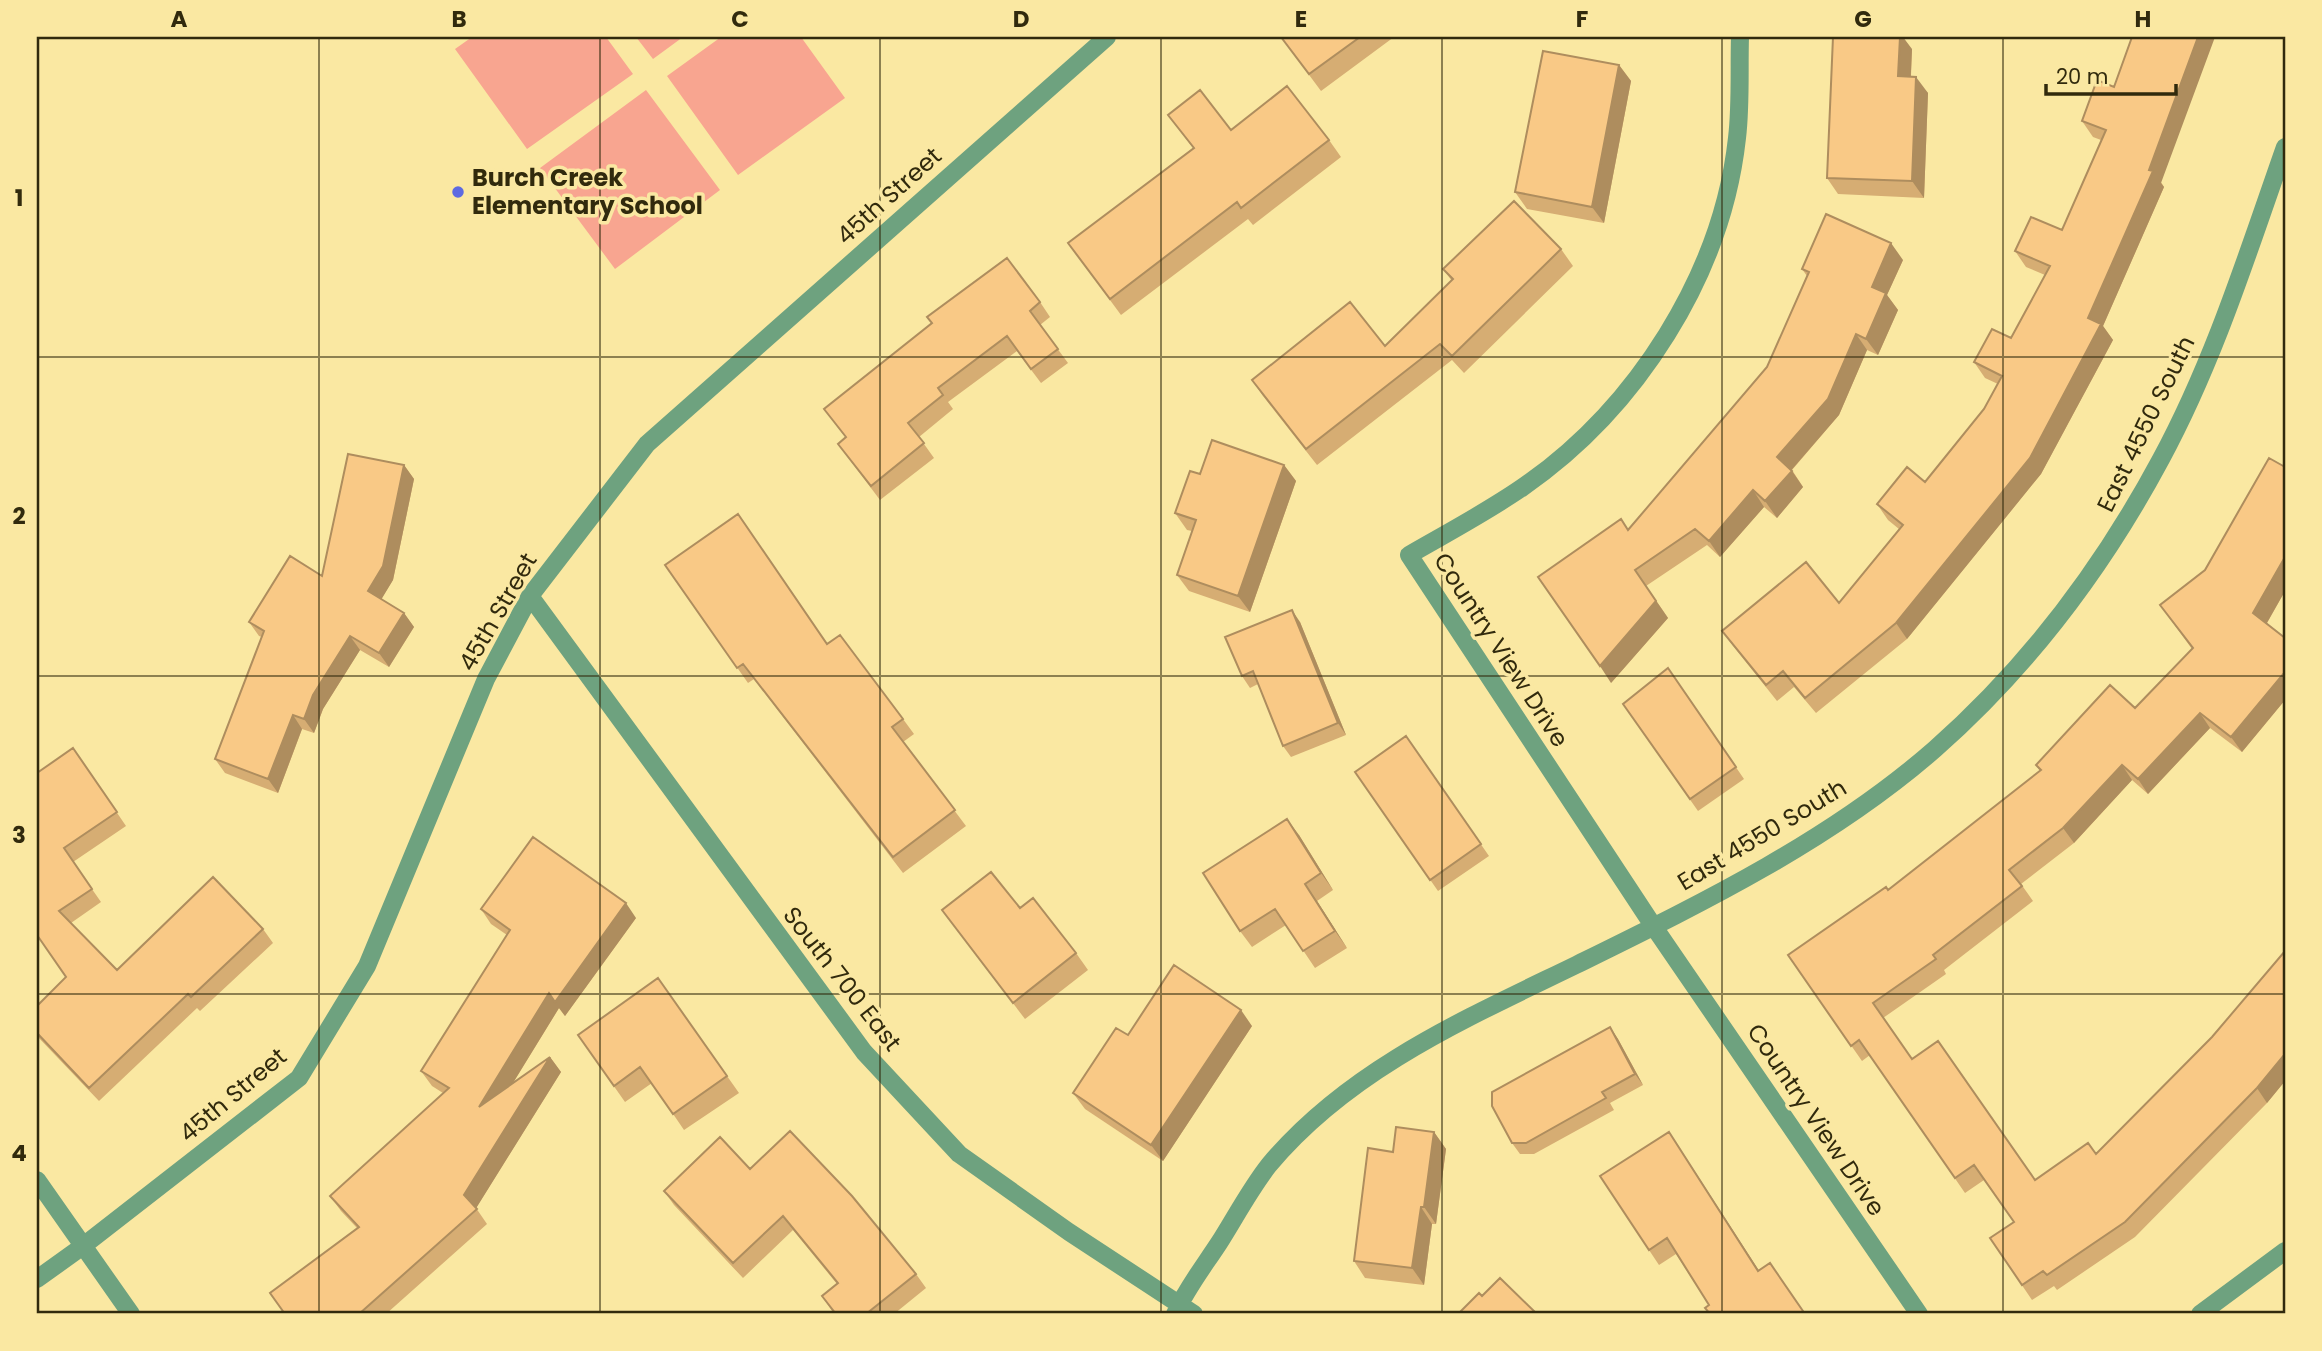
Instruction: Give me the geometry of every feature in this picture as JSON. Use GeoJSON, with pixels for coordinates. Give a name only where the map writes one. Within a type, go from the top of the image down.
{"type":"FeatureCollection","features":[{"type":"Feature","properties":{"kind":"street","name":"45th Street"},"geometry":{"type":"LineString","coordinates":[[37,1279],[299,1078],[367,966],[486,680],[530,596],[647,444],[1107,37]]}},
{"type":"Feature","properties":{"kind":"street","name":"Country View Drive"},"geometry":{"type":"LineString","coordinates":[[1740,37],[1734,152],[1717,229],[1678,318],[1624,391],[1578,443],[1523,487],[1409,555],[1654,927],[1919,1314]]}},
{"type":"Feature","properties":{"kind":"street","name":"East 4550 South"},"geometry":{"type":"LineString","coordinates":[[1182,1311],[1269,1166],[1326,1109],[1420,1041],[1654,927],[1831,828],[1933,751],[1998,689],[2070,606],[2119,532],[2163,456],[2223,321],[2285,147]]}},
{"type":"Feature","properties":{"kind":"street","name":"South 700 East"},"geometry":{"type":"LineString","coordinates":[[530,596],[864,1052],[959,1154],[1182,1311]]}},
{"type":"Feature","properties":{"kind":"street"},"geometry":{"type":"LineString","coordinates":[[37,1180],[131,1314]]}},
{"type":"Feature","properties":{"kind":"street"},"geometry":{"type":"LineString","coordinates":[[2200,1314],[2285,1251]]}},
{"type":"Feature","properties":{"kind":"shaded area"},"geometry":{"type":"Polygon","coordinates":[[[472,37],[606,37],[633,74],[527,149],[455,49],[472,37]]]}},
{"type":"Feature","properties":{"kind":"shaded area"},"geometry":{"type":"Polygon","coordinates":[[[636,37],[683,37],[653,59],[636,37]]]}},
{"type":"Feature","properties":{"kind":"shaded area"},"geometry":{"type":"Polygon","coordinates":[[[721,37],[801,37],[845,98],[738,175],[667,76],[721,37]]]}},
{"type":"Feature","properties":{"kind":"shaded area"},"geometry":{"type":"Polygon","coordinates":[[[646,90],[720,190],[615,269],[540,168],[646,90]]]}},
{"type":"Feature","properties":{"kind":"building"},"geometry":{"type":"Polygon","coordinates":[[[1281,37],[1360,37],[1309,74],[1281,37]]]}},
{"type":"Feature","properties":{"kind":"building"},"geometry":{"type":"Polygon","coordinates":[[[1833,37],[1900,37],[1898,76],[1916,77],[1912,181],[1827,178],[1833,37]]]}},
{"type":"Feature","properties":{"kind":"building"},"geometry":{"type":"Polygon","coordinates":[[[2132,37],[2198,37],[2149,170],[2153,171],[2088,318],[2101,324],[2030,458],[1896,623],[1805,698],[1783,671],[1766,685],[1722,631],[1806,562],[1839,603],[1903,525],[1877,504],[1907,467],[1925,482],[1984,409],[2002,376],[1974,362],[1992,329],[2011,338],[2050,266],[2015,251],[2031,217],[2062,230],[2106,130],[2082,121],[2097,80],[2114,87],[2132,37]]]}},
{"type":"Feature","properties":{"kind":"building"},"geometry":{"type":"Polygon","coordinates":[[[1543,51],[1619,65],[1592,207],[1515,192],[1543,51]]]}},
{"type":"Feature","properties":{"kind":"building"},"geometry":{"type":"Polygon","coordinates":[[[1287,86],[1329,140],[1241,208],[1237,202],[1110,299],[1068,243],[1194,148],[1168,115],[1200,90],[1231,130],[1287,86]]]}},
{"type":"Feature","properties":{"kind":"building"},"geometry":{"type":"Polygon","coordinates":[[[1514,201],[1561,249],[1452,356],[1440,344],[1306,449],[1252,380],[1350,302],[1385,346],[1453,279],[1443,269],[1514,201]]]}},
{"type":"Feature","properties":{"kind":"building"},"geometry":{"type":"Polygon","coordinates":[[[1826,214],[1891,243],[1872,287],[1886,293],[1866,339],[1856,334],[1828,399],[1777,457],[1792,471],[1765,501],[1753,490],[1709,541],[1695,529],[1635,570],[1656,601],[1600,666],[1538,577],[1621,519],[1628,530],[1767,367],[1809,272],[1802,269],[1826,214]]]}},
{"type":"Feature","properties":{"kind":"building"},"geometry":{"type":"Polygon","coordinates":[[[1007,258],[1040,302],[1030,311],[1058,349],[1031,369],[1007,336],[938,388],[943,395],[908,423],[924,443],[871,486],[838,444],[846,437],[824,409],[932,323],[927,317],[1007,258]]]}},
{"type":"Feature","properties":{"kind":"building"},"geometry":{"type":"Polygon","coordinates":[[[1212,440],[1284,465],[1238,596],[1177,575],[1196,520],[1175,513],[1190,471],[1200,474],[1212,440]]]}},
{"type":"Feature","properties":{"kind":"building"},"geometry":{"type":"Polygon","coordinates":[[[348,454],[404,465],[383,566],[368,591],[404,613],[379,653],[350,636],[313,695],[304,719],[293,715],[268,779],[215,759],[264,631],[249,622],[290,556],[322,576],[348,454]]]}},
{"type":"Feature","properties":{"kind":"building"},"geometry":{"type":"Polygon","coordinates":[[[2269,458],[2285,467],[2285,557],[2253,613],[2285,638],[2285,672],[2231,737],[2200,713],[2138,779],[2122,765],[2063,828],[2009,870],[2022,886],[1933,955],[1936,959],[1873,1003],[1912,1059],[1938,1041],[2035,1180],[2088,1143],[2096,1154],[2212,1037],[2285,951],[2285,1054],[2257,1088],[2125,1222],[2047,1275],[2043,1271],[2022,1285],[1990,1238],[2014,1222],[1974,1165],[1955,1178],[1859,1040],[1851,1046],[1788,955],[1886,887],[1888,890],[2041,770],[2036,765],[2110,685],[2135,708],[2193,648],[2160,605],[2205,570],[2269,458]]]}},
{"type":"Feature","properties":{"kind":"building"},"geometry":{"type":"Polygon","coordinates":[[[738,514],[827,644],[840,635],[903,719],[892,727],[955,810],[893,857],[743,664],[737,668],[665,565],[738,514]]]}},
{"type":"Feature","properties":{"kind":"building"},"geometry":{"type":"Polygon","coordinates":[[[1292,610],[1338,723],[1283,746],[1253,671],[1242,676],[1225,637],[1292,610]]]}},
{"type":"Feature","properties":{"kind":"building"},"geometry":{"type":"Polygon","coordinates":[[[1668,668],[1736,767],[1690,799],[1623,704],[1668,668]]]}},
{"type":"Feature","properties":{"kind":"building"},"geometry":{"type":"Polygon","coordinates":[[[1406,736],[1481,844],[1430,880],[1355,772],[1406,736]]]}},
{"type":"Feature","properties":{"kind":"building"},"geometry":{"type":"Polygon","coordinates":[[[73,748],[117,812],[64,848],[92,889],[59,911],[117,970],[213,877],[263,929],[191,997],[188,994],[89,1088],[37,1033],[37,1006],[66,977],[37,935],[37,773],[73,748]]]}},
{"type":"Feature","properties":{"kind":"building"},"geometry":{"type":"Polygon","coordinates":[[[1287,819],[1321,873],[1305,884],[1335,931],[1303,951],[1275,909],[1240,931],[1203,873],[1287,819]]]}},
{"type":"Feature","properties":{"kind":"building"},"geometry":{"type":"Polygon","coordinates":[[[533,837],[626,903],[555,1002],[549,993],[479,1107],[550,1057],[464,1195],[477,1209],[359,1314],[285,1314],[270,1293],[359,1227],[330,1196],[449,1088],[421,1071],[510,930],[481,909],[533,837]]]}},
{"type":"Feature","properties":{"kind":"building"},"geometry":{"type":"Polygon","coordinates":[[[991,872],[1020,908],[1033,898],[1076,953],[1013,1003],[942,910],[991,872]]]}},
{"type":"Feature","properties":{"kind":"building"},"geometry":{"type":"Polygon","coordinates":[[[1174,965],[1241,1010],[1151,1145],[1073,1093],[1116,1028],[1128,1035],[1174,965]]]}},
{"type":"Feature","properties":{"kind":"building"},"geometry":{"type":"Polygon","coordinates":[[[658,978],[727,1076],[673,1114],[640,1067],[614,1086],[578,1035],[658,978]]]}},
{"type":"Feature","properties":{"kind":"building"},"geometry":{"type":"Polygon","coordinates":[[[1610,1027],[1635,1074],[1602,1092],[1606,1098],[1526,1143],[1512,1143],[1492,1106],[1492,1092],[1610,1027]]]}},
{"type":"Feature","properties":{"kind":"building"},"geometry":{"type":"Polygon","coordinates":[[[1396,1127],[1434,1132],[1424,1207],[1421,1207],[1412,1268],[1354,1261],[1368,1148],[1393,1152],[1396,1127]]]}},
{"type":"Feature","properties":{"kind":"building"},"geometry":{"type":"Polygon","coordinates":[[[790,1131],[852,1196],[916,1274],[866,1314],[836,1314],[822,1296],[838,1283],[783,1216],[733,1263],[664,1191],[720,1137],[750,1169],[790,1131]]]}},
{"type":"Feature","properties":{"kind":"building"},"geometry":{"type":"Polygon","coordinates":[[[1669,1132],[1758,1271],[1770,1263],[1805,1314],[1710,1314],[1705,1308],[1709,1305],[1667,1238],[1649,1250],[1600,1176],[1669,1132]]]}},
{"type":"Feature","properties":{"kind":"building"},"geometry":{"type":"Polygon","coordinates":[[[1500,1278],[1535,1314],[1458,1314],[1479,1293],[1482,1296],[1500,1278]]]}},
{"type":"Feature","properties":{"kind":"place","name":"Burch Creek Elementary School"},"geometry":{"type":"Point","coordinates":[458,192]}}]}
